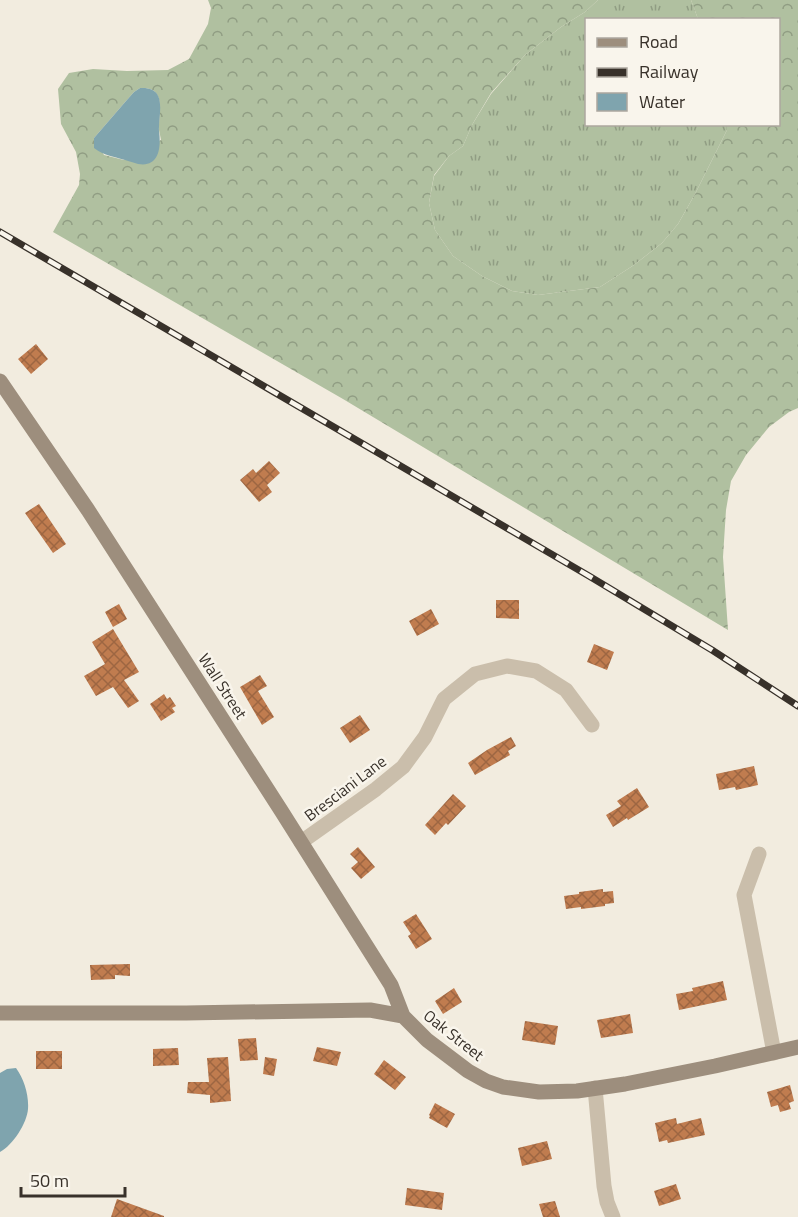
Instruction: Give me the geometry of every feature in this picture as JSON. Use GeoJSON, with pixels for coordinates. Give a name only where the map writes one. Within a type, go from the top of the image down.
{"type":"FeatureCollection","features":[{"type":"Feature","properties":{"kind":"main road","name":"Wall Street"},"geometry":{"type":"LineString","coordinates":[[0,381],[88,510],[302,842],[391,985],[403,1016]]}},
{"type":"Feature","properties":{"kind":"main road","name":"Oak Street"},"geometry":{"type":"LineString","coordinates":[[0,1013],[370,1010],[403,1016],[426,1040],[468,1071],[486,1081],[503,1087],[539,1092],[625,1084],[798,1047]]}},
{"type":"Feature","properties":{"kind":"street","name":"Bresciani Lane"},"geometry":{"type":"LineString","coordinates":[[302,842],[376,789],[403,766],[425,737],[444,699],[475,674],[507,666],[536,671],[566,690],[592,725]]}},
{"type":"Feature","properties":{"kind":"street"},"geometry":{"type":"LineString","coordinates":[[759,854],[744,895],[774,1053]]}},
{"type":"Feature","properties":{"kind":"street"},"geometry":{"type":"LineString","coordinates":[[596,1088],[604,1186],[612,1217]]}},
{"type":"Feature","properties":{"kind":"green space"},"geometry":{"type":"Polygon","coordinates":[[[208,0],[598,0],[525,55],[491,93],[472,125],[463,146],[449,156],[434,175],[429,203],[435,230],[453,256],[482,276],[512,291],[538,295],[600,287],[634,265],[662,243],[678,224],[727,126],[780,126],[780,18],[698,18],[691,0],[798,0],[798,408],[769,427],[746,455],[731,481],[726,510],[723,557],[728,630],[343,399],[53,232],[79,185],[80,174],[76,152],[61,124],[58,89],[69,73],[93,69],[168,70],[189,59],[208,24],[211,8],[208,0]],[[140,88],[134,92],[94,138],[104,155],[124,160],[161,140],[160,102],[155,91],[140,88]]]}},
{"type":"Feature","properties":{"kind":"green space"},"geometry":{"type":"Polygon","coordinates":[[[598,0],[691,0],[698,18],[585,18],[585,126],[727,126],[727,130],[678,224],[662,243],[634,265],[600,287],[538,295],[512,291],[482,276],[453,256],[435,230],[429,203],[434,176],[449,156],[463,146],[472,125],[491,94],[525,55],[598,0]]]}},
{"type":"Feature","properties":{"kind":"water"},"geometry":{"type":"Polygon","coordinates":[[[140,88],[155,92],[160,103],[158,155],[151,163],[145,164],[109,156],[94,148],[94,138],[140,88]]]}},
{"type":"Feature","properties":{"kind":"water"},"geometry":{"type":"Polygon","coordinates":[[[16,1068],[27,1093],[27,1115],[14,1139],[0,1152],[0,1073],[16,1068]]]}},
{"type":"Feature","properties":{"kind":"building"},"geometry":{"type":"Polygon","coordinates":[[[36,344],[48,359],[31,374],[18,359],[36,344]]]}},
{"type":"Feature","properties":{"kind":"building"},"geometry":{"type":"Polygon","coordinates":[[[269,461],[280,473],[267,485],[272,492],[259,502],[240,480],[253,469],[256,473],[269,461]]]}},
{"type":"Feature","properties":{"kind":"building"},"geometry":{"type":"Polygon","coordinates":[[[39,504],[66,544],[53,553],[25,513],[39,504]]]}},
{"type":"Feature","properties":{"kind":"building"},"geometry":{"type":"Polygon","coordinates":[[[496,600],[519,600],[519,619],[496,618],[496,600]]]}},
{"type":"Feature","properties":{"kind":"building"},"geometry":{"type":"Polygon","coordinates":[[[119,604],[127,619],[113,627],[105,612],[119,604]]]}},
{"type":"Feature","properties":{"kind":"building"},"geometry":{"type":"Polygon","coordinates":[[[431,609],[439,624],[417,636],[409,621],[431,609]]]}},
{"type":"Feature","properties":{"kind":"building"},"geometry":{"type":"Polygon","coordinates":[[[113,629],[139,672],[124,680],[139,701],[128,708],[113,687],[96,696],[84,676],[105,664],[92,642],[113,629]]]}},
{"type":"Feature","properties":{"kind":"building"},"geometry":{"type":"Polygon","coordinates":[[[594,644],[614,652],[607,670],[587,662],[594,644]]]}},
{"type":"Feature","properties":{"kind":"building"},"geometry":{"type":"Polygon","coordinates":[[[260,675],[267,686],[258,691],[274,717],[262,725],[240,687],[260,675]]]}},
{"type":"Feature","properties":{"kind":"building"},"geometry":{"type":"Polygon","coordinates":[[[164,694],[167,699],[170,697],[176,706],[172,708],[175,712],[161,721],[150,704],[164,694]]]}},
{"type":"Feature","properties":{"kind":"building"},"geometry":{"type":"Polygon","coordinates":[[[360,715],[370,730],[350,743],[340,728],[360,715]]]}},
{"type":"Feature","properties":{"kind":"building"},"geometry":{"type":"Polygon","coordinates":[[[511,737],[516,746],[508,751],[510,755],[475,775],[468,763],[511,737]]]}},
{"type":"Feature","properties":{"kind":"building"},"geometry":{"type":"Polygon","coordinates":[[[754,766],[758,785],[736,790],[735,787],[719,790],[716,774],[754,766]]]}},
{"type":"Feature","properties":{"kind":"building"},"geometry":{"type":"Polygon","coordinates":[[[637,788],[649,807],[613,827],[606,815],[621,806],[617,801],[637,788]]]}},
{"type":"Feature","properties":{"kind":"building"},"geometry":{"type":"Polygon","coordinates":[[[453,794],[466,806],[435,835],[425,825],[453,794]]]}},
{"type":"Feature","properties":{"kind":"building"},"geometry":{"type":"Polygon","coordinates":[[[358,847],[375,867],[361,879],[351,868],[358,862],[350,854],[358,847]]]}},
{"type":"Feature","properties":{"kind":"building"},"geometry":{"type":"Polygon","coordinates":[[[603,889],[603,892],[613,891],[614,903],[581,909],[581,907],[566,909],[564,896],[603,889]]]}},
{"type":"Feature","properties":{"kind":"building"},"geometry":{"type":"Polygon","coordinates":[[[416,914],[432,939],[416,949],[408,936],[411,934],[403,922],[416,914]]]}},
{"type":"Feature","properties":{"kind":"building"},"geometry":{"type":"Polygon","coordinates":[[[130,964],[130,976],[115,975],[115,979],[91,980],[90,965],[130,964]]]}},
{"type":"Feature","properties":{"kind":"building"},"geometry":{"type":"Polygon","coordinates":[[[723,981],[727,1000],[679,1010],[676,994],[723,981]]]}},
{"type":"Feature","properties":{"kind":"building"},"geometry":{"type":"Polygon","coordinates":[[[454,988],[462,1002],[443,1014],[435,1001],[454,988]]]}},
{"type":"Feature","properties":{"kind":"building"},"geometry":{"type":"Polygon","coordinates":[[[630,1014],[633,1033],[601,1038],[597,1020],[630,1014]]]}},
{"type":"Feature","properties":{"kind":"building"},"geometry":{"type":"Polygon","coordinates":[[[525,1021],[558,1026],[555,1045],[522,1040],[525,1021]]]}},
{"type":"Feature","properties":{"kind":"building"},"geometry":{"type":"Polygon","coordinates":[[[256,1038],[258,1060],[240,1061],[238,1039],[256,1038]]]}},
{"type":"Feature","properties":{"kind":"building"},"geometry":{"type":"Polygon","coordinates":[[[317,1047],[341,1052],[337,1066],[313,1061],[317,1047]]]}},
{"type":"Feature","properties":{"kind":"building"},"geometry":{"type":"Polygon","coordinates":[[[178,1048],[179,1065],[153,1066],[153,1049],[178,1048]]]}},
{"type":"Feature","properties":{"kind":"building"},"geometry":{"type":"Polygon","coordinates":[[[36,1051],[62,1051],[62,1069],[36,1069],[36,1051]]]}},
{"type":"Feature","properties":{"kind":"building"},"geometry":{"type":"Polygon","coordinates":[[[228,1057],[231,1101],[210,1103],[210,1095],[187,1093],[188,1082],[209,1082],[207,1058],[228,1057]]]}},
{"type":"Feature","properties":{"kind":"building"},"geometry":{"type":"Polygon","coordinates":[[[265,1057],[277,1059],[274,1076],[263,1074],[265,1057]]]}},
{"type":"Feature","properties":{"kind":"building"},"geometry":{"type":"Polygon","coordinates":[[[384,1060],[406,1077],[395,1090],[374,1074],[384,1060]]]}},
{"type":"Feature","properties":{"kind":"building"},"geometry":{"type":"Polygon","coordinates":[[[790,1085],[794,1101],[789,1103],[791,1109],[780,1112],[778,1105],[771,1107],[767,1092],[790,1085]]]}},
{"type":"Feature","properties":{"kind":"building"},"geometry":{"type":"Polygon","coordinates":[[[435,1103],[455,1114],[447,1128],[429,1118],[435,1103]]]}},
{"type":"Feature","properties":{"kind":"building"},"geometry":{"type":"Polygon","coordinates":[[[676,1118],[677,1124],[701,1118],[705,1135],[668,1143],[667,1140],[659,1142],[655,1123],[676,1118]]]}},
{"type":"Feature","properties":{"kind":"building"},"geometry":{"type":"Polygon","coordinates":[[[547,1141],[552,1159],[522,1166],[518,1148],[547,1141]]]}},
{"type":"Feature","properties":{"kind":"building"},"geometry":{"type":"Polygon","coordinates":[[[676,1184],[681,1199],[659,1206],[654,1191],[676,1184]]]}},
{"type":"Feature","properties":{"kind":"building"},"geometry":{"type":"Polygon","coordinates":[[[407,1188],[444,1193],[442,1210],[405,1205],[407,1188]]]}},
{"type":"Feature","properties":{"kind":"building"},"geometry":{"type":"Polygon","coordinates":[[[117,1199],[164,1216],[164,1217],[111,1217],[117,1199]]]}},
{"type":"Feature","properties":{"kind":"building"},"geometry":{"type":"Polygon","coordinates":[[[555,1201],[560,1217],[543,1217],[539,1204],[555,1201]]]}},
{"type":"Feature","properties":{"kind":"railway"},"geometry":{"type":"LineString","coordinates":[[0,232],[589,576],[712,650],[798,706]]}}]}
